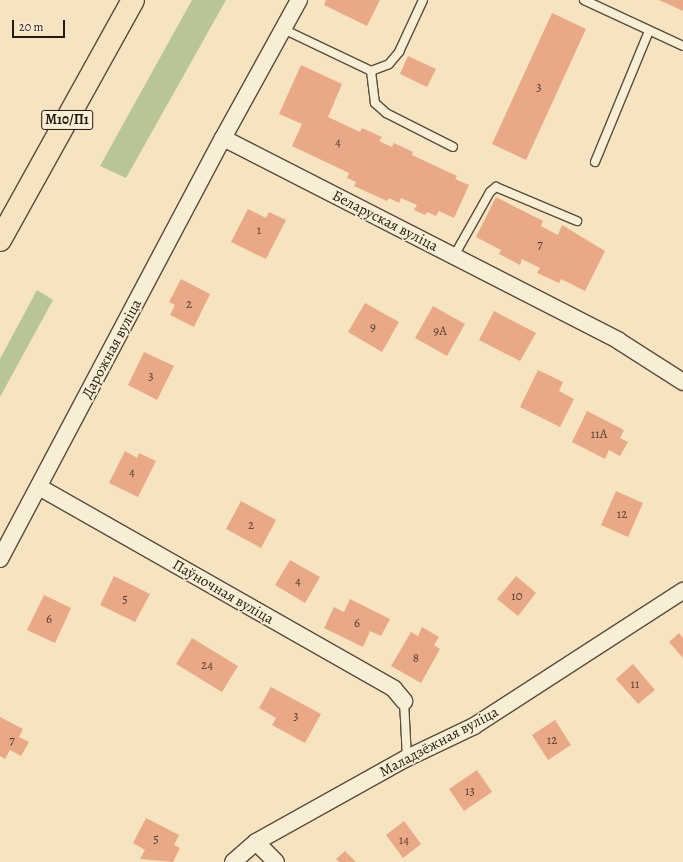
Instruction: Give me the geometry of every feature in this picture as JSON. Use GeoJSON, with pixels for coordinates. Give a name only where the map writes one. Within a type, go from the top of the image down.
{"type":"FeatureCollection","features":[{"type":"Feature","properties":{"kind":"main road","name":"М10/П1"},"geometry":{"type":"LineString","coordinates":[[0,240],[133,0]]}},
{"type":"Feature","properties":{"kind":"street"},"geometry":{"type":"LineString","coordinates":[[223,138],[299,0]]}},
{"type":"Feature","properties":{"kind":"street","name":"Беларуская вуліца"},"geometry":{"type":"LineString","coordinates":[[223,138],[619,340],[683,382]]}},
{"type":"Feature","properties":{"kind":"street","name":"Дарожная вуліца"},"geometry":{"type":"LineString","coordinates":[[0,559],[223,138]]}},
{"type":"Feature","properties":{"kind":"street","name":"Паўночная вуліца"},"geometry":{"type":"LineString","coordinates":[[39,487],[394,689],[404,701]]}},
{"type":"Feature","properties":{"kind":"street","name":"Маладзёжная вуліца"},"geometry":{"type":"LineString","coordinates":[[233,862],[256,842],[407,758],[474,726],[683,591]]}},
{"type":"Feature","properties":{"kind":"street"},"geometry":{"type":"LineString","coordinates":[[256,842],[276,862]]}},
{"type":"Feature","properties":{"kind":"lane"},"geometry":{"type":"LineString","coordinates":[[283,29],[371,71],[390,64],[399,52],[423,0]]}},
{"type":"Feature","properties":{"kind":"lane"},"geometry":{"type":"LineString","coordinates":[[584,0],[683,46]]}},
{"type":"Feature","properties":{"kind":"lane"},"geometry":{"type":"LineString","coordinates":[[595,162],[649,31]]}},
{"type":"Feature","properties":{"kind":"lane"},"geometry":{"type":"LineString","coordinates":[[371,71],[375,104],[386,114],[453,146]]}},
{"type":"Feature","properties":{"kind":"lane"},"geometry":{"type":"LineString","coordinates":[[454,256],[490,192],[496,187],[577,221]]}},
{"type":"Feature","properties":{"kind":"lane"},"geometry":{"type":"LineString","coordinates":[[404,701],[407,758]]}},
{"type":"Feature","properties":{"kind":"green space"},"geometry":{"type":"Polygon","coordinates":[[[192,0],[226,0],[126,178],[100,166],[192,0]]]}},
{"type":"Feature","properties":{"kind":"green space"},"geometry":{"type":"Polygon","coordinates":[[[37,290],[53,300],[0,397],[0,359],[37,290]]]}},
{"type":"Feature","properties":{"kind":"building"},"geometry":{"type":"Polygon","coordinates":[[[326,0],[380,0],[367,26],[324,5],[326,0]]]}},
{"type":"Feature","properties":{"kind":"building"},"geometry":{"type":"Polygon","coordinates":[[[659,0],[683,0],[683,11],[659,0]]]}},
{"type":"Feature","properties":{"kind":"building"},"geometry":{"type":"Polygon","coordinates":[[[552,13],[586,29],[526,160],[492,144],[552,13]]]}},
{"type":"Feature","properties":{"kind":"building"},"geometry":{"type":"Polygon","coordinates":[[[408,56],[436,69],[427,87],[400,74],[408,56]]]}},
{"type":"Feature","properties":{"kind":"building"},"geometry":{"type":"Polygon","coordinates":[[[301,65],[342,84],[328,117],[360,132],[362,128],[382,137],[379,141],[392,147],[394,143],[413,152],[412,155],[457,176],[455,179],[469,185],[454,218],[439,211],[436,216],[427,212],[425,215],[414,210],[417,205],[401,198],[399,203],[389,198],[387,201],[354,186],[356,182],[347,178],[349,173],[292,146],[302,124],[279,114],[301,65]]]}},
{"type":"Feature","properties":{"kind":"building"},"geometry":{"type":"Polygon","coordinates":[[[496,197],[543,221],[541,226],[558,235],[562,225],[605,251],[585,291],[561,279],[559,283],[537,273],[540,268],[522,259],[520,265],[499,254],[501,250],[476,237],[496,197]]]}},
{"type":"Feature","properties":{"kind":"building"},"geometry":{"type":"Polygon","coordinates":[[[248,209],[266,218],[269,212],[286,220],[266,259],[231,242],[248,209]]]}},
{"type":"Feature","properties":{"kind":"building"},"geometry":{"type":"Polygon","coordinates":[[[181,279],[210,294],[194,327],[170,315],[175,305],[169,302],[181,279]]]}},
{"type":"Feature","properties":{"kind":"building"},"geometry":{"type":"Polygon","coordinates":[[[365,303],[399,322],[382,352],[348,332],[365,303]]]}},
{"type":"Feature","properties":{"kind":"building"},"geometry":{"type":"Polygon","coordinates":[[[433,306],[465,324],[447,356],[415,338],[433,306]]]}},
{"type":"Feature","properties":{"kind":"building"},"geometry":{"type":"Polygon","coordinates":[[[494,311],[536,333],[520,361],[479,340],[494,311]]]}},
{"type":"Feature","properties":{"kind":"building"},"geometry":{"type":"Polygon","coordinates":[[[144,352],[174,366],[157,400],[128,385],[144,352]]]}},
{"type":"Feature","properties":{"kind":"building"},"geometry":{"type":"Polygon","coordinates":[[[538,370],[563,382],[559,391],[574,399],[560,427],[520,407],[538,370]]]}},
{"type":"Feature","properties":{"kind":"building"},"geometry":{"type":"Polygon","coordinates":[[[587,411],[624,430],[620,438],[628,442],[620,456],[609,450],[605,459],[572,442],[587,411]]]}},
{"type":"Feature","properties":{"kind":"building"},"geometry":{"type":"Polygon","coordinates":[[[125,451],[137,458],[139,453],[156,461],[138,497],[109,483],[125,451]]]}},
{"type":"Feature","properties":{"kind":"building"},"geometry":{"type":"Polygon","coordinates":[[[616,491],[643,503],[628,537],[601,525],[616,491]]]}},
{"type":"Feature","properties":{"kind":"building"},"geometry":{"type":"Polygon","coordinates":[[[241,501],[276,520],[261,548],[226,529],[241,501]]]}},
{"type":"Feature","properties":{"kind":"building"},"geometry":{"type":"Polygon","coordinates":[[[290,560],[320,577],[305,603],[275,585],[290,560]]]}},
{"type":"Feature","properties":{"kind":"building"},"geometry":{"type":"Polygon","coordinates":[[[114,576],[150,594],[135,622],[100,605],[114,576]]]}},
{"type":"Feature","properties":{"kind":"building"},"geometry":{"type":"Polygon","coordinates":[[[516,576],[536,593],[518,616],[497,599],[516,576]]]}},
{"type":"Feature","properties":{"kind":"building"},"geometry":{"type":"Polygon","coordinates":[[[44,595],[71,608],[55,643],[27,630],[44,595]]]}},
{"type":"Feature","properties":{"kind":"building"},"geometry":{"type":"Polygon","coordinates":[[[350,599],[390,619],[381,636],[370,631],[363,647],[324,628],[334,607],[344,612],[350,599]]]}},
{"type":"Feature","properties":{"kind":"building"},"geometry":{"type":"Polygon","coordinates":[[[422,627],[439,637],[434,645],[440,649],[421,683],[391,666],[411,632],[418,636],[422,627]]]}},
{"type":"Feature","properties":{"kind":"building"},"geometry":{"type":"Polygon","coordinates":[[[679,633],[683,638],[683,658],[669,642],[679,633]]]}},
{"type":"Feature","properties":{"kind":"building"},"geometry":{"type":"Polygon","coordinates":[[[192,638],[238,666],[222,692],[176,664],[192,638]]]}},
{"type":"Feature","properties":{"kind":"building"},"geometry":{"type":"Polygon","coordinates":[[[633,664],[655,690],[638,704],[616,679],[633,664]]]}},
{"type":"Feature","properties":{"kind":"building"},"geometry":{"type":"Polygon","coordinates":[[[271,687],[321,714],[305,743],[272,725],[276,718],[259,708],[271,687]]]}},
{"type":"Feature","properties":{"kind":"building"},"geometry":{"type":"Polygon","coordinates":[[[0,717],[23,729],[19,737],[29,742],[21,756],[10,750],[5,759],[0,756],[0,717]]]}},
{"type":"Feature","properties":{"kind":"building"},"geometry":{"type":"Polygon","coordinates":[[[555,720],[571,745],[548,760],[532,735],[555,720]]]}},
{"type":"Feature","properties":{"kind":"building"},"geometry":{"type":"Polygon","coordinates":[[[477,770],[492,792],[464,811],[449,789],[477,770]]]}},
{"type":"Feature","properties":{"kind":"building"},"geometry":{"type":"Polygon","coordinates":[[[146,818],[179,835],[174,845],[180,848],[173,862],[140,859],[145,850],[133,843],[146,818]]]}},
{"type":"Feature","properties":{"kind":"building"},"geometry":{"type":"Polygon","coordinates":[[[404,821],[421,844],[403,858],[386,835],[404,821]]]}},
{"type":"Feature","properties":{"kind":"building"},"geometry":{"type":"Polygon","coordinates":[[[345,851],[356,862],[339,862],[336,859],[345,851]]]}}]}
